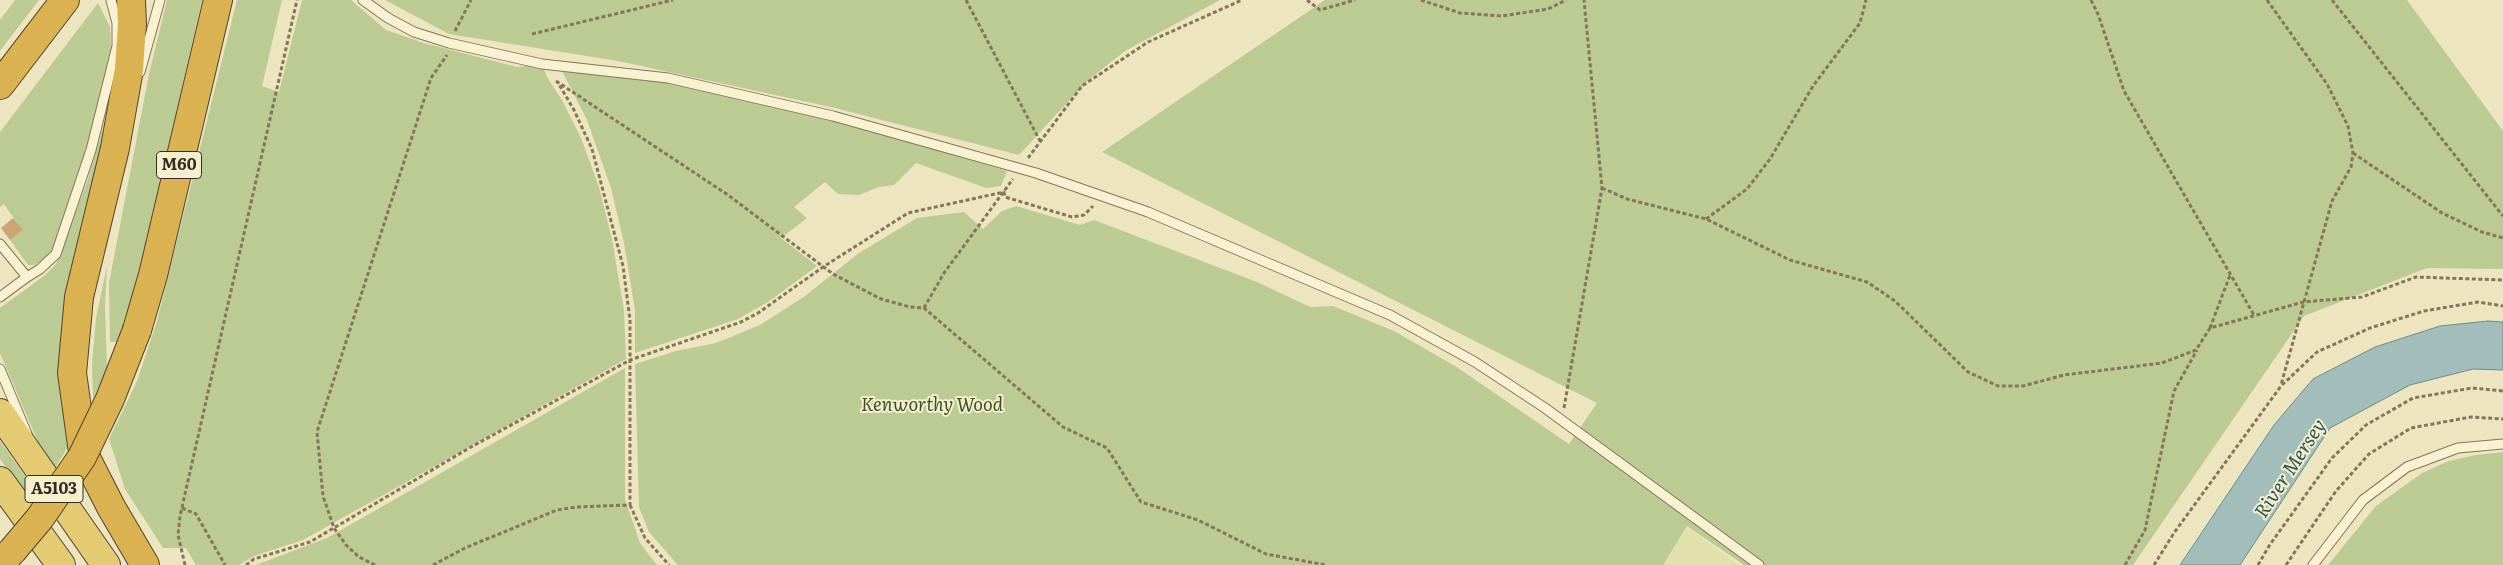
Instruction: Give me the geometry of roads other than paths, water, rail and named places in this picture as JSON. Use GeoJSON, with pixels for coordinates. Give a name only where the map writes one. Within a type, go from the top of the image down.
{"type":"FeatureCollection","features":[{"type":"Feature","properties":{"kind":"highway"},"geometry":{"type":"LineString","coordinates":[[0,84],[65,0]]}},
{"type":"Feature","properties":{"kind":"highway"},"geometry":{"type":"LineString","coordinates":[[131,0],[132,24],[129,68],[115,148],[79,297],[72,373],[83,452],[111,507],[145,565]]}},
{"type":"Feature","properties":{"kind":"highway","name":"M60"},"geometry":{"type":"LineString","coordinates":[[6,557],[40,518],[82,456],[110,399],[137,330],[153,275],[218,0]]}},
{"type":"Feature","properties":{"kind":"highway","name":"A5103"},"geometry":{"type":"LineString","coordinates":[[0,413],[106,565]]}},
{"type":"Feature","properties":{"kind":"highway","name":"A5103"},"geometry":{"type":"LineString","coordinates":[[0,481],[61,565]]}},
{"type":"Feature","properties":{"kind":"lane"},"geometry":{"type":"LineString","coordinates":[[0,297],[40,269],[56,254],[91,150],[117,46],[118,23],[111,0]]}},
{"type":"Feature","properties":{"kind":"lane"},"geometry":{"type":"LineString","coordinates":[[115,148],[136,88],[160,0]]}},
{"type":"Feature","properties":{"kind":"lane"},"geometry":{"type":"LineString","coordinates":[[363,0],[388,18],[414,32],[452,43],[542,64],[668,78],[833,116],[1020,168],[1166,220],[1390,315],[1475,362],[1562,421],[1758,565]]}},
{"type":"Feature","properties":{"kind":"lane"},"geometry":{"type":"LineString","coordinates":[[0,244],[27,277]]}},
{"type":"Feature","properties":{"kind":"lane"},"geometry":{"type":"LineString","coordinates":[[0,369],[25,426],[32,457]]}},
{"type":"Feature","properties":{"kind":"lane"},"geometry":{"type":"LineString","coordinates":[[2312,565],[2363,500],[2407,467],[2458,448],[2503,444]]}},
{"type":"Feature","properties":{"kind":"water","name":"River Mersey"},"geometry":{"type":"Polygon","coordinates":[[[2488,321],[2503,322],[2503,370],[2473,369],[2410,385],[2330,428],[2240,565],[2180,565],[2274,425],[2313,379],[2375,347],[2440,326],[2488,321]]]}},
{"type":"Feature","properties":{"kind":"park label","name":"Kenworthy Wood"},"geometry":{"type":"Point","coordinates":[932,406]}}]}
